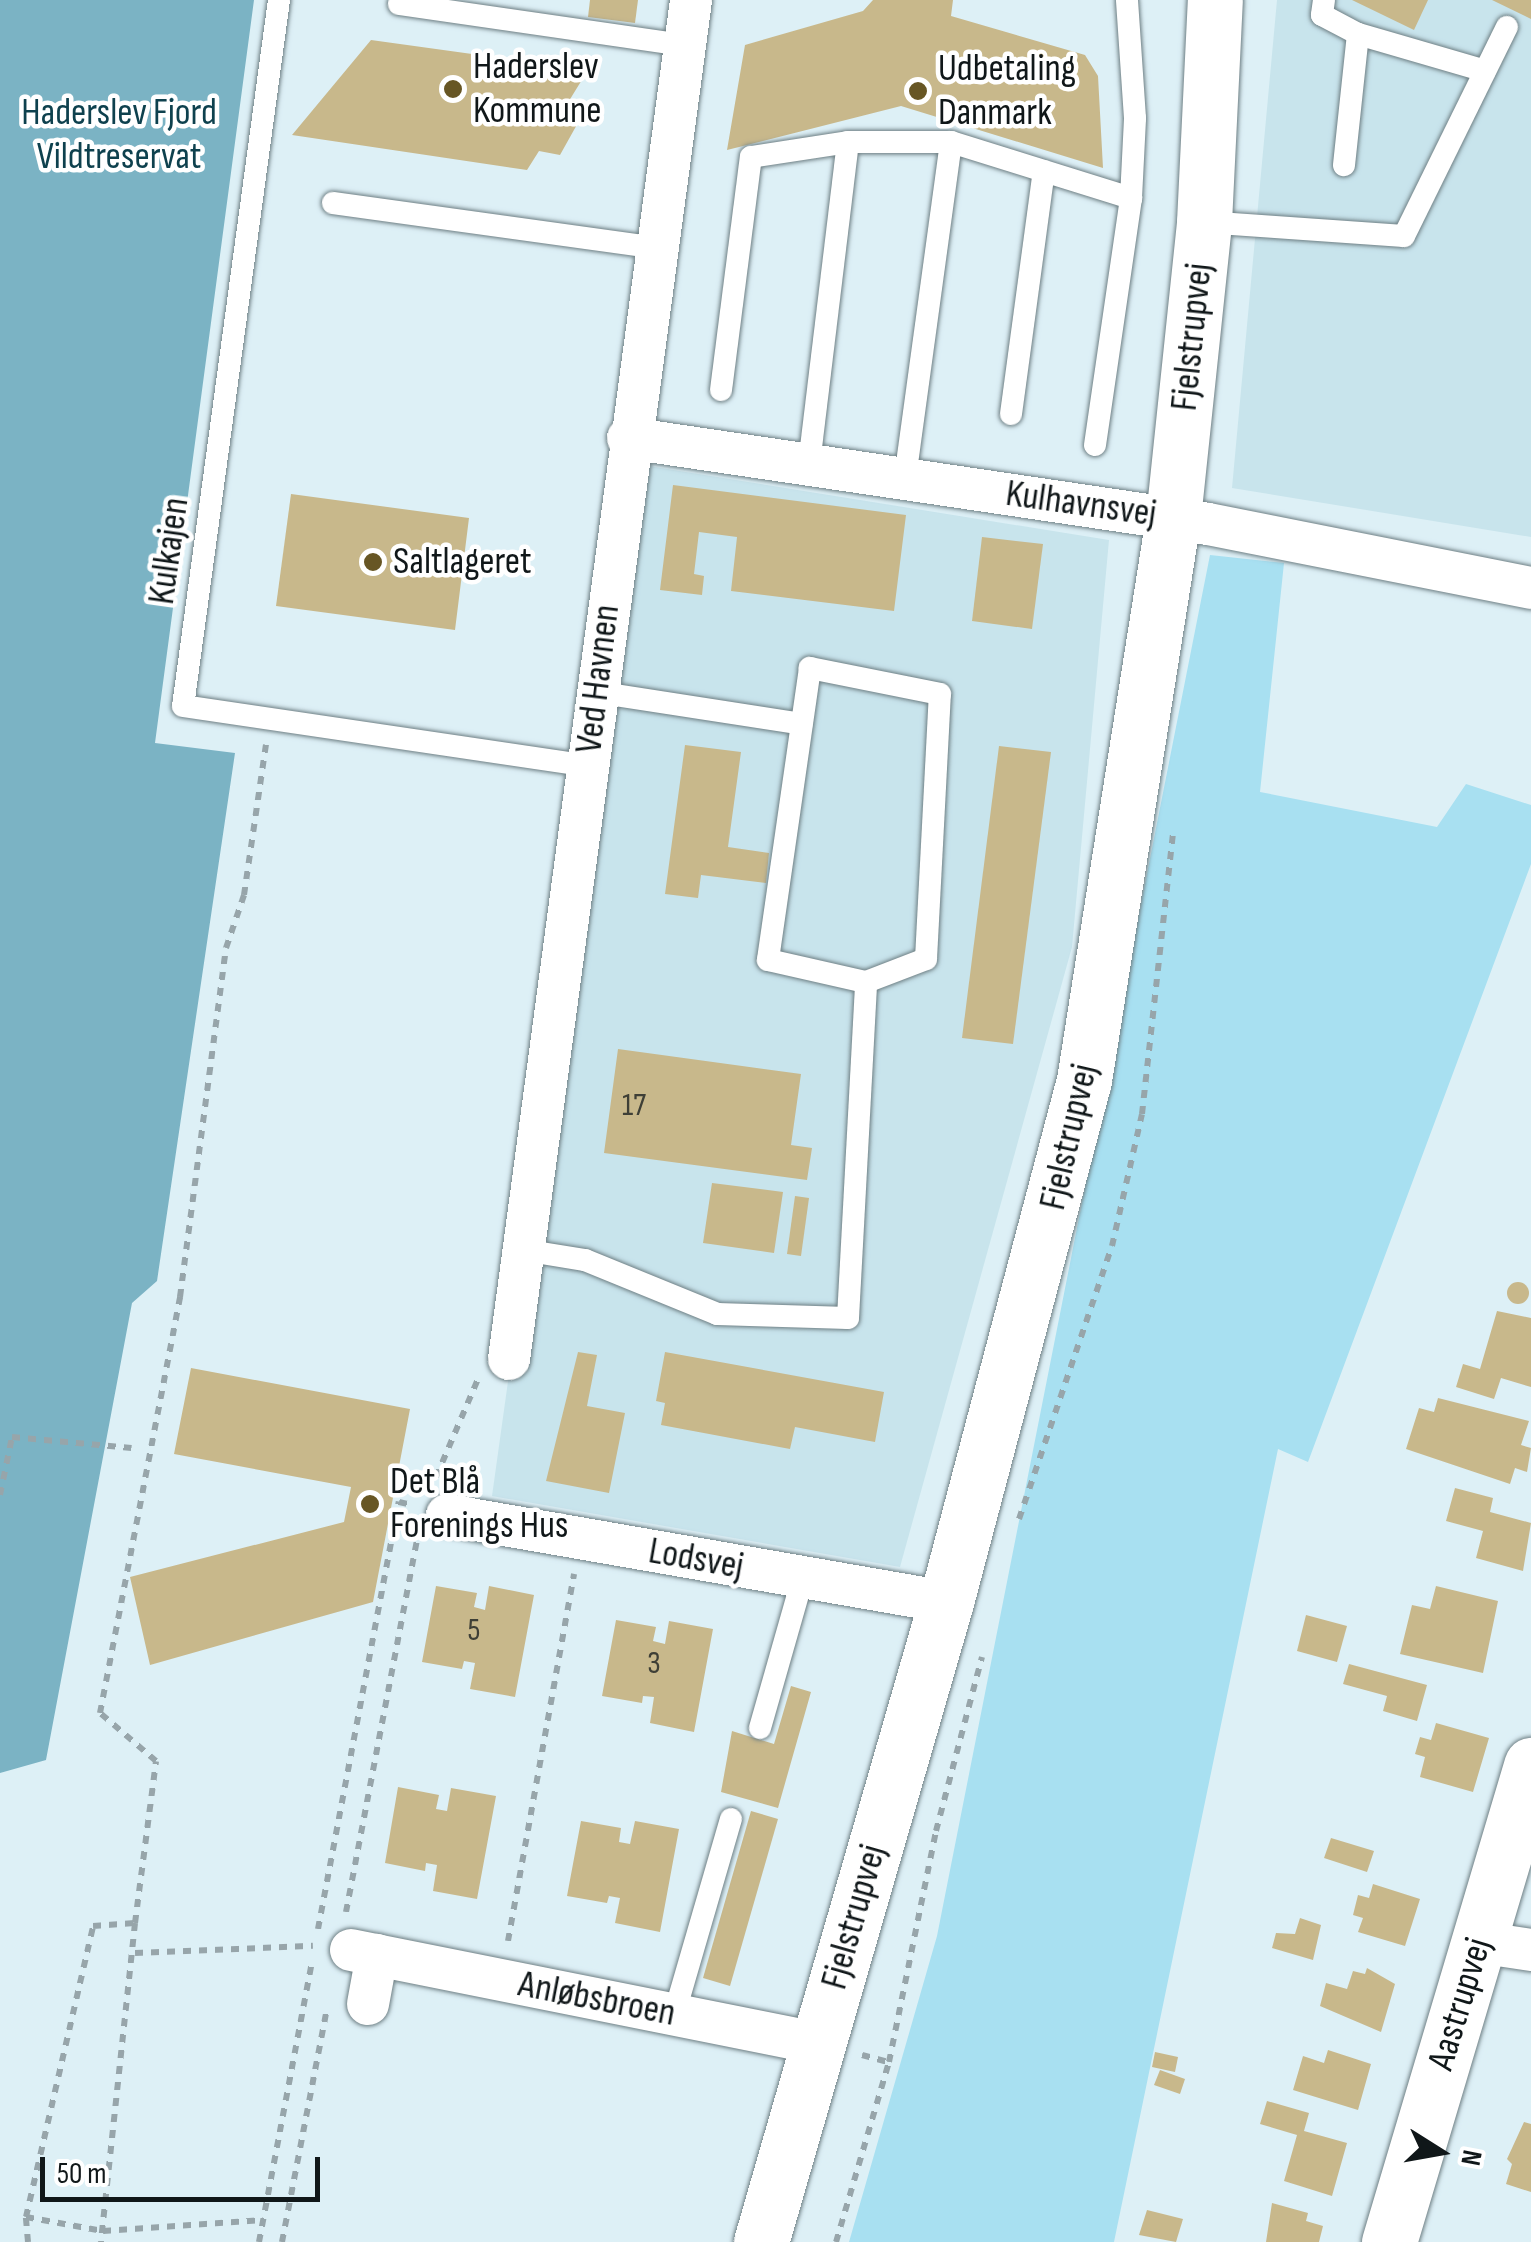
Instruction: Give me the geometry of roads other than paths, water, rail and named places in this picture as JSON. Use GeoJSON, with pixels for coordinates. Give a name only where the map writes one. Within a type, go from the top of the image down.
{"type":"FeatureCollection","features":[{"type":"Feature","properties":{"kind":"street","name":"Ved Havnen"},"geometry":{"type":"LineString","coordinates":[[509,1359],[628,438],[691,0]]}},
{"type":"Feature","properties":{"kind":"street","name":"Fjelstrupvej"},"geometry":{"type":"LineString","coordinates":[[761,2242],[946,1602],[1084,1080],[1173,518],[1204,222],[1215,0]]}},
{"type":"Feature","properties":{"kind":"street","name":"Kulhavnsvej"},"geometry":{"type":"LineString","coordinates":[[628,438],[1173,518],[1531,588]]}},
{"type":"Feature","properties":{"kind":"street","name":"Lodsvej"},"geometry":{"type":"LineString","coordinates":[[430,1510],[946,1602]]}},
{"type":"Feature","properties":{"kind":"street","name":"Aastrupvej"},"geometry":{"type":"LineString","coordinates":[[1389,2242],[1505,1946],[1531,1765]]}},
{"type":"Feature","properties":{"kind":"street","name":"Anløbsbroen"},"geometry":{"type":"LineString","coordinates":[[368,2004],[345,1950],[817,2044]]}},
{"type":"Feature","properties":{"kind":"lane","name":"Kulkajen"},"geometry":{"type":"LineString","coordinates":[[280,0],[183,706],[588,766]]}},
{"type":"Feature","properties":{"kind":"lane"},"geometry":{"type":"LineString","coordinates":[[1096,445],[1131,198],[1135,118],[1127,0]]}},
{"type":"Feature","properties":{"kind":"lane"},"geometry":{"type":"LineString","coordinates":[[1324,0],[1322,15],[1358,34],[1485,71]]}},
{"type":"Feature","properties":{"kind":"lane"},"geometry":{"type":"LineString","coordinates":[[399,4],[685,45]]}},
{"type":"Feature","properties":{"kind":"lane"},"geometry":{"type":"LineString","coordinates":[[1204,222],[1404,236],[1507,27]]}},
{"type":"Feature","properties":{"kind":"lane"},"geometry":{"type":"LineString","coordinates":[[1344,165],[1358,34]]}},
{"type":"Feature","properties":{"kind":"lane"},"geometry":{"type":"LineString","coordinates":[[721,390],[751,157],[848,142],[951,142],[1131,198]]}},
{"type":"Feature","properties":{"kind":"lane"},"geometry":{"type":"LineString","coordinates":[[809,464],[848,142]]}},
{"type":"Feature","properties":{"kind":"lane"},"geometry":{"type":"LineString","coordinates":[[905,478],[951,142]]}},
{"type":"Feature","properties":{"kind":"lane"},"geometry":{"type":"LineString","coordinates":[[1011,414],[1044,171]]}},
{"type":"Feature","properties":{"kind":"lane"},"geometry":{"type":"LineString","coordinates":[[332,203],[656,248]]}},
{"type":"Feature","properties":{"kind":"lane"},"geometry":{"type":"LineString","coordinates":[[810,668],[940,694],[926,958],[866,982],[768,960],[810,668]]}},
{"type":"Feature","properties":{"kind":"lane"},"geometry":{"type":"LineString","coordinates":[[596,692],[802,724]]}},
{"type":"Feature","properties":{"kind":"lane"},"geometry":{"type":"LineString","coordinates":[[523,1250],[585,1260],[717,1314],[848,1318],[866,982]]}},
{"type":"Feature","properties":{"kind":"lane"},"geometry":{"type":"LineString","coordinates":[[760,1728],[803,1577]]}},
{"type":"Feature","properties":{"kind":"lane"},"geometry":{"type":"LineString","coordinates":[[674,2015],[731,1819]]}},
{"type":"Feature","properties":{"kind":"place","name":"Haderslev Kommune"},"geometry":{"type":"Point","coordinates":[453,89]}},
{"type":"Feature","properties":{"kind":"place","name":"Udbetaling Danmark"},"geometry":{"type":"Point","coordinates":[918,91]}},
{"type":"Feature","properties":{"kind":"place","name":"Saltlageret"},"geometry":{"type":"Point","coordinates":[373,562]}},
{"type":"Feature","properties":{"kind":"place","name":"Det Blå Forenings Hus"},"geometry":{"type":"Point","coordinates":[370,1504]}},
{"type":"Feature","properties":{"kind":"park label","name":"Haderslev Fjord Vildtreservat"},"geometry":{"type":"Point","coordinates":[119,135]}}]}
